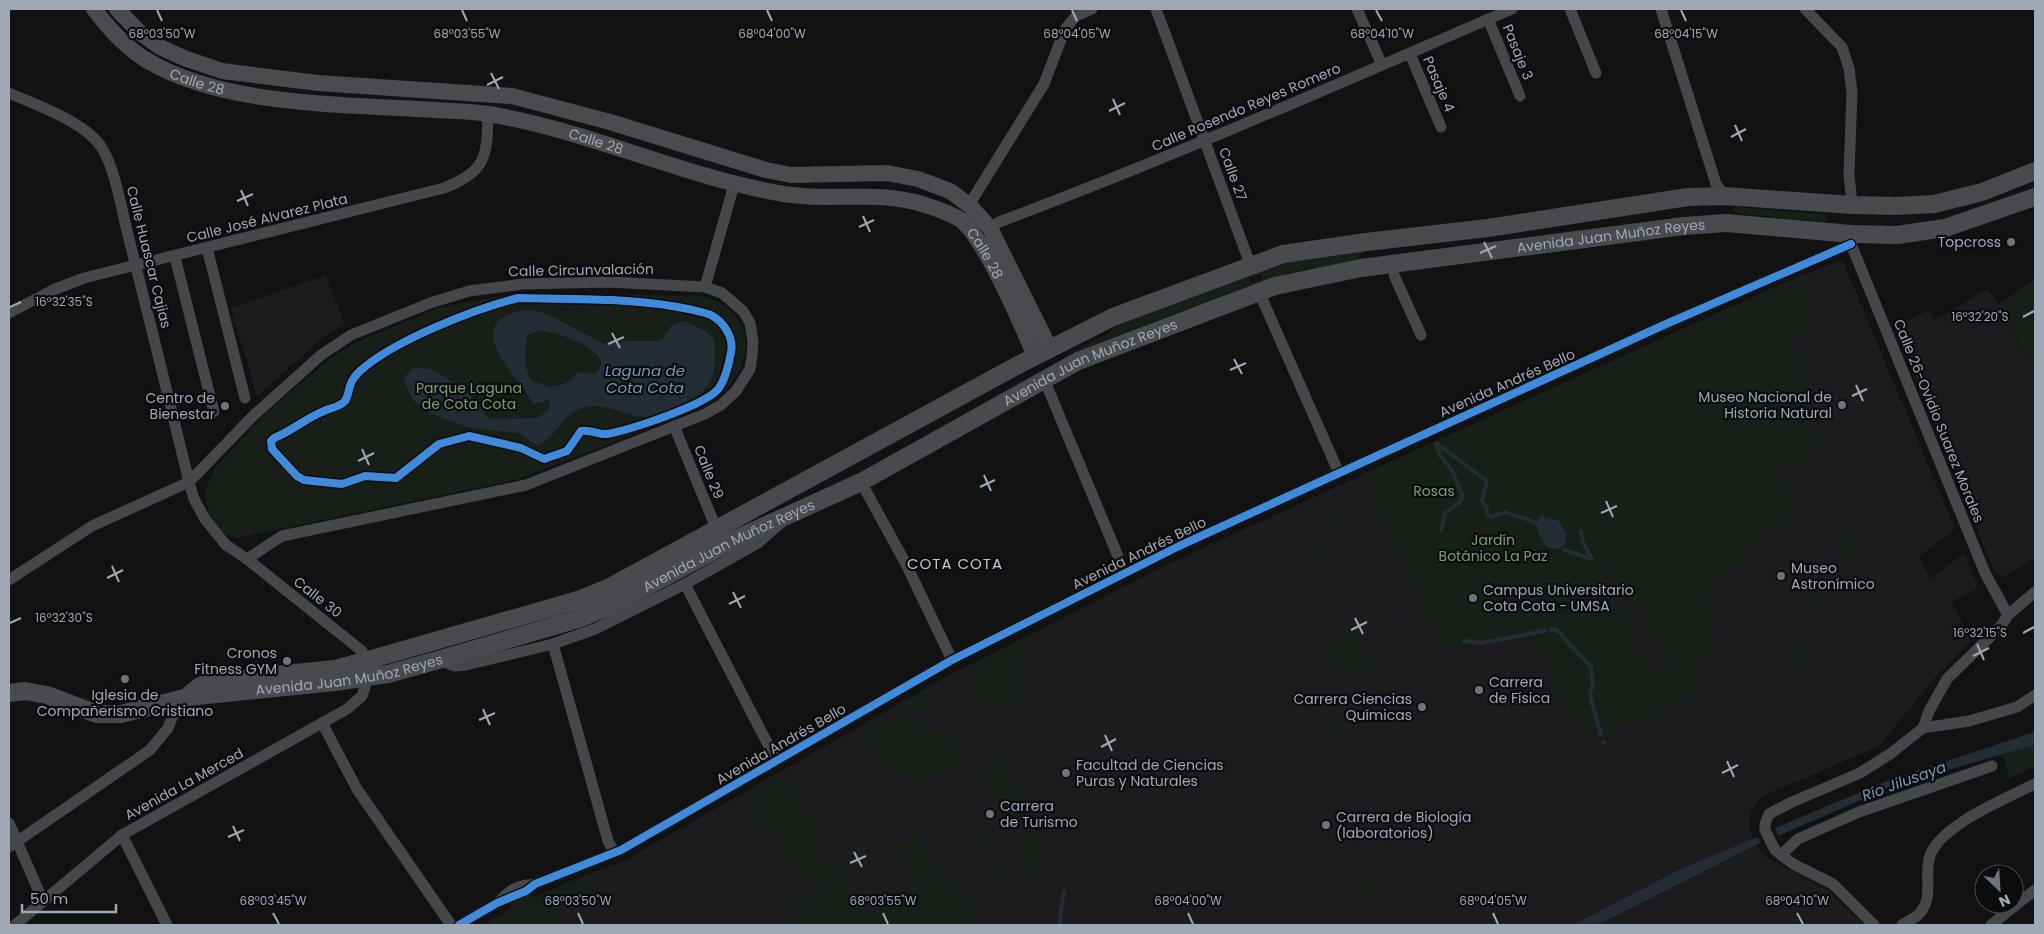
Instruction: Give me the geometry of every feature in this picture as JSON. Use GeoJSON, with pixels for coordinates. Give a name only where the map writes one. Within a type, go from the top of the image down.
{"type":"FeatureCollection","features":[{"type":"Feature","properties":{"kind":"main road","name":"Calle 28"},"geometry":{"type":"LineString","coordinates":[[94,9],[117,36],[147,61],[178,76],[214,88],[258,96],[488,114],[583,137],[734,185],[817,197],[881,195],[910,199],[961,220],[990,261],[1043,353]]}},
{"type":"Feature","properties":{"kind":"main road","name":"Calle 28"},"geometry":{"type":"LineString","coordinates":[[117,9],[138,32],[160,47],[184,58],[222,71],[318,83],[490,93],[512,96],[610,122],[791,176],[887,173],[934,184],[950,191],[969,205],[990,228],[1043,353]]}},
{"type":"Feature","properties":{"kind":"main road"},"geometry":{"type":"LineString","coordinates":[[178,76],[184,58]]}},
{"type":"Feature","properties":{"kind":"main road"},"geometry":{"type":"LineString","coordinates":[[316,101],[318,83]]}},
{"type":"Feature","properties":{"kind":"main road"},"geometry":{"type":"LineString","coordinates":[[488,114],[490,93]]}},
{"type":"Feature","properties":{"kind":"main road"},"geometry":{"type":"LineString","coordinates":[[762,190],[766,170]]}},
{"type":"Feature","properties":{"kind":"main road","name":"Avenida Juan Muñoz Reyes"},"geometry":{"type":"LineString","coordinates":[[366,669],[578,600],[610,587],[716,528],[1114,317],[1250,264],[1283,254],[1488,228],[1688,197],[1725,196],[1852,205],[1896,206],[1954,200],[2035,171]]}},
{"type":"Feature","properties":{"kind":"main road"},"geometry":{"type":"LineString","coordinates":[[1725,196],[1726,223]]}},
{"type":"Feature","properties":{"kind":"main road","name":"Avenida Juan Muñoz Reyes"},"geometry":{"type":"LineString","coordinates":[[9,693],[25,691],[47,695],[97,714],[121,714],[184,698],[200,686],[214,681],[335,668],[366,669],[438,660],[580,618],[612,605],[736,539],[861,482],[1044,379],[1113,347],[1275,286],[1361,268],[1539,244],[1726,223],[1851,239],[1897,235],[1945,228],[2035,196]]}},
{"type":"Feature","properties":{"kind":"main road"},"geometry":{"type":"LineString","coordinates":[[961,220],[969,205]]}},
{"type":"Feature","properties":{"kind":"main road"},"geometry":{"type":"LineString","coordinates":[[1851,239],[1852,205]]}},
{"type":"Feature","properties":{"kind":"main road"},"geometry":{"type":"LineString","coordinates":[[975,238],[990,228]]}},
{"type":"Feature","properties":{"kind":"main road"},"geometry":{"type":"LineString","coordinates":[[1043,353],[1044,379]]}},
{"type":"Feature","properties":{"kind":"street"},"geometry":{"type":"LineString","coordinates":[[969,205],[1044,84],[1065,29],[1076,16],[1092,9]]}},
{"type":"Feature","properties":{"kind":"street","name":"Calle 27"},"geometry":{"type":"LineString","coordinates":[[1156,9],[1250,264]]}},
{"type":"Feature","properties":{"kind":"street"},"geometry":{"type":"LineString","coordinates":[[1357,9],[1382,65]]}},
{"type":"Feature","properties":{"kind":"street","name":"Calle Rosendo Reyes Romero"},"geometry":{"type":"LineString","coordinates":[[990,228],[999,222],[1205,141],[1512,9]]}},
{"type":"Feature","properties":{"kind":"street"},"geometry":{"type":"LineString","coordinates":[[1570,9],[1596,73]]}},
{"type":"Feature","properties":{"kind":"street"},"geometry":{"type":"LineString","coordinates":[[1661,9],[1716,184],[1725,196]]}},
{"type":"Feature","properties":{"kind":"street"},"geometry":{"type":"LineString","coordinates":[[1805,9],[1842,47],[1849,68],[1852,93],[1849,174],[1852,205]]}},
{"type":"Feature","properties":{"kind":"street","name":"Pasaje 3"},"geometry":{"type":"LineString","coordinates":[[1488,19],[1520,96]]}},
{"type":"Feature","properties":{"kind":"street","name":"Pasaje 4"},"geometry":{"type":"LineString","coordinates":[[1410,54],[1441,127]]}},
{"type":"Feature","properties":{"kind":"street","name":"Calle Huascar Cajias"},"geometry":{"type":"LineString","coordinates":[[9,93],[61,117],[89,134],[102,148],[112,176],[136,265],[189,482]]}},
{"type":"Feature","properties":{"kind":"street","name":"Calle José Alvarez Plata"},"geometry":{"type":"LineString","coordinates":[[9,313],[53,290],[84,278],[444,188],[462,181],[481,165],[487,146],[488,114]]}},
{"type":"Feature","properties":{"kind":"street"},"geometry":{"type":"LineString","coordinates":[[705,287],[734,185]]}},
{"type":"Feature","properties":{"kind":"street","name":"Avenida Andrés Bello"},"geometry":{"type":"LineString","coordinates":[[459,925],[497,903],[511,899],[535,884],[614,852],[952,660],[1179,546],[1851,239]]}},
{"type":"Feature","properties":{"kind":"street","name":"Calle 26-Ovidio Suarez Morales"},"geometry":{"type":"LineString","coordinates":[[1851,239],[1985,573],[2008,615]]}},
{"type":"Feature","properties":{"kind":"street"},"geometry":{"type":"LineString","coordinates":[[207,248],[245,398]]}},
{"type":"Feature","properties":{"kind":"street"},"geometry":{"type":"LineString","coordinates":[[175,256],[214,412]]}},
{"type":"Feature","properties":{"kind":"street"},"geometry":{"type":"LineString","coordinates":[[1394,275],[1421,335]]}},
{"type":"Feature","properties":{"kind":"street","name":"Calle Circunvalación"},"geometry":{"type":"LineString","coordinates":[[189,482],[253,416],[321,355],[351,335],[430,303],[469,291],[523,284],[640,282],[705,287],[722,293],[734,302],[743,311],[750,323],[753,342],[750,369],[729,399],[705,414],[675,428],[526,485],[282,536],[247,559]]}},
{"type":"Feature","properties":{"kind":"street"},"geometry":{"type":"LineString","coordinates":[[1259,292],[1339,473]]}},
{"type":"Feature","properties":{"kind":"street"},"geometry":{"type":"LineString","coordinates":[[1044,379],[1125,573]]}},
{"type":"Feature","properties":{"kind":"street","name":"Calle 29"},"geometry":{"type":"LineString","coordinates":[[675,428],[716,528]]}},
{"type":"Feature","properties":{"kind":"street"},"geometry":{"type":"LineString","coordinates":[[9,580],[92,526],[189,482],[194,499],[205,520],[226,545],[247,559]]}},
{"type":"Feature","properties":{"kind":"street"},"geometry":{"type":"LineString","coordinates":[[861,482],[906,564],[952,660]]}},
{"type":"Feature","properties":{"kind":"street"},"geometry":{"type":"LineString","coordinates":[[438,660],[460,667],[553,644],[595,629],[685,584],[758,543],[788,516]]}},
{"type":"Feature","properties":{"kind":"street","name":"Calle 30"},"geometry":{"type":"LineString","coordinates":[[247,559],[362,651],[366,669]]}},
{"type":"Feature","properties":{"kind":"street"},"geometry":{"type":"LineString","coordinates":[[685,584],[776,760]]}},
{"type":"Feature","properties":{"kind":"street"},"geometry":{"type":"LineString","coordinates":[[1924,728],[1929,711],[1947,679],[2001,626],[2008,615],[2035,592]]}},
{"type":"Feature","properties":{"kind":"street"},"geometry":{"type":"LineString","coordinates":[[553,644],[608,841],[614,852]]}},
{"type":"Feature","properties":{"kind":"street","name":"Avenida La Merced"},"geometry":{"type":"LineString","coordinates":[[15,925],[122,835],[347,709],[362,696],[366,669]]}},
{"type":"Feature","properties":{"kind":"street"},"geometry":{"type":"LineString","coordinates":[[1874,925],[1833,884],[1781,855],[1771,844],[1765,830],[1766,819],[1775,809],[1860,773],[1890,754],[1924,728],[1970,721],[2017,706],[2035,695]]}},
{"type":"Feature","properties":{"kind":"street"},"geometry":{"type":"LineString","coordinates":[[13,844],[150,750],[168,728],[184,698]]}},
{"type":"Feature","properties":{"kind":"street"},"geometry":{"type":"LineString","coordinates":[[322,724],[357,789],[452,925]]}},
{"type":"Feature","properties":{"kind":"street"},"geometry":{"type":"LineString","coordinates":[[1781,855],[1798,839],[1859,812],[1992,766]]}},
{"type":"Feature","properties":{"kind":"street"},"geometry":{"type":"LineString","coordinates":[[1902,925],[1916,917],[1926,903],[1929,892],[1929,864],[1937,845],[1983,809],[2035,784]]}},
{"type":"Feature","properties":{"kind":"street"},"geometry":{"type":"LineString","coordinates":[[9,823],[13,844],[43,901]]}},
{"type":"Feature","properties":{"kind":"street"},"geometry":{"type":"LineString","coordinates":[[122,835],[167,925]]}},
{"type":"Feature","properties":{"kind":"street"},"geometry":{"type":"LineString","coordinates":[[1991,925],[2035,890]]}},
{"type":"Feature","properties":{"kind":"shaded area","name":"Campus Universitario Cota Cota - UMSA"},"geometry":{"type":"Polygon","coordinates":[[[1842,259],[1955,529],[1919,557],[1930,579],[1964,553],[1978,588],[1952,601],[1971,641],[1938,674],[1879,746],[1768,794],[1758,801],[1751,812],[1749,823],[1753,839],[1766,857],[1828,890],[1865,925],[482,925],[516,906],[577,878],[624,861],[948,676],[1170,563],[1759,294],[1842,259]]]}},
{"type":"Feature","properties":{"kind":"shaded area"},"geometry":{"type":"Polygon","coordinates":[[[326,275],[344,323],[316,343],[257,397],[231,308],[326,275]]]}},
{"type":"Feature","properties":{"kind":"shaded area"},"geometry":{"type":"Polygon","coordinates":[[[1987,289],[1999,304],[1996,311],[2035,366],[2035,558],[2002,577],[1996,573],[1990,561],[1895,326],[1930,310],[1935,320],[1987,289]]]}},
{"type":"Feature","properties":{"kind":"green space"},"geometry":{"type":"Polygon","coordinates":[[[1735,207],[1824,214],[1827,218],[1823,222],[1735,213],[1733,210],[1735,207]]]}},
{"type":"Feature","properties":{"kind":"green space"},"geometry":{"type":"Polygon","coordinates":[[[1364,251],[1358,256],[1358,260],[1286,274],[1263,281],[1261,275],[1254,277],[1252,274],[1294,260],[1364,251]]]}},
{"type":"Feature","properties":{"kind":"green space"},"geometry":{"type":"Polygon","coordinates":[[[1806,273],[1808,303],[1806,313],[1810,325],[1792,341],[1803,365],[1806,382],[1800,391],[1824,446],[1817,456],[1776,473],[1788,489],[1787,496],[1795,506],[1798,516],[1788,524],[1765,528],[1761,532],[1763,542],[1760,546],[1753,547],[1747,543],[1744,546],[1745,550],[1751,553],[1748,565],[1731,569],[1715,585],[1707,600],[1716,637],[1719,642],[1715,649],[1697,661],[1704,680],[1693,698],[1688,700],[1679,693],[1681,704],[1602,736],[1582,741],[1532,635],[1473,647],[1463,646],[1448,651],[1442,648],[1436,642],[1363,474],[1806,273]],[[1607,562],[1601,565],[1653,676],[1671,667],[1607,562]]]}},
{"type":"Feature","properties":{"kind":"green space"},"geometry":{"type":"Polygon","coordinates":[[[1248,275],[1251,283],[1258,280],[1259,282],[1066,355],[1104,336],[1123,322],[1248,275]]]}},
{"type":"Feature","properties":{"kind":"green space"},"geometry":{"type":"Polygon","coordinates":[[[2035,278],[2035,366],[1996,311],[1999,304],[2035,278]]]}},
{"type":"Feature","properties":{"kind":"green space","name":"Parque Laguna de Cota Cota"},"geometry":{"type":"Polygon","coordinates":[[[519,293],[700,296],[722,304],[735,316],[743,329],[746,343],[744,358],[730,385],[706,406],[516,480],[236,538],[225,534],[211,517],[204,494],[215,468],[264,415],[327,361],[350,345],[441,307],[519,293]]]}},
{"type":"Feature","properties":{"kind":"green space"},"geometry":{"type":"Polygon","coordinates":[[[1330,499],[1319,515],[1307,514],[1307,510],[1330,499]]]}},
{"type":"Feature","properties":{"kind":"green space"},"geometry":{"type":"Polygon","coordinates":[[[1335,507],[1342,521],[1335,540],[1329,542],[1329,528],[1325,519],[1335,507]]]}},
{"type":"Feature","properties":{"kind":"green space"},"geometry":{"type":"Polygon","coordinates":[[[1356,507],[1410,628],[1407,630],[1352,508],[1356,507]]]}},
{"type":"Feature","properties":{"kind":"green space"},"geometry":{"type":"Polygon","coordinates":[[[1855,527],[1860,528],[1862,532],[1852,563],[1842,567],[1835,563],[1838,534],[1855,527]]]}},
{"type":"Feature","properties":{"kind":"green space"},"geometry":{"type":"Polygon","coordinates":[[[1348,533],[1372,586],[1357,576],[1360,572],[1353,565],[1355,561],[1351,560],[1351,550],[1342,546],[1348,533]]]}},
{"type":"Feature","properties":{"kind":"green space"},"geometry":{"type":"Polygon","coordinates":[[[1319,536],[1323,544],[1319,558],[1322,559],[1321,564],[1327,569],[1326,573],[1330,575],[1328,578],[1332,580],[1331,584],[1334,585],[1331,591],[1308,541],[1319,536]]]}},
{"type":"Feature","properties":{"kind":"green space"},"geometry":{"type":"Polygon","coordinates":[[[1829,562],[1831,568],[1830,584],[1816,603],[1812,590],[1829,562]]]}},
{"type":"Feature","properties":{"kind":"green space"},"geometry":{"type":"Polygon","coordinates":[[[1353,627],[1371,668],[1342,681],[1323,640],[1353,627]]]}},
{"type":"Feature","properties":{"kind":"green space"},"geometry":{"type":"Polygon","coordinates":[[[1032,633],[1032,641],[1021,653],[1019,688],[1015,695],[997,704],[984,706],[974,688],[976,669],[988,656],[1032,633]]]}},
{"type":"Feature","properties":{"kind":"green space"},"geometry":{"type":"Polygon","coordinates":[[[1797,644],[1801,647],[1807,660],[1792,683],[1789,679],[1793,671],[1794,653],[1797,644]]]}},
{"type":"Feature","properties":{"kind":"green space"},"geometry":{"type":"Polygon","coordinates":[[[945,678],[944,688],[942,684],[937,684],[934,688],[936,692],[930,693],[931,714],[950,713],[957,720],[960,729],[944,720],[927,714],[891,708],[945,678]]]}},
{"type":"Feature","properties":{"kind":"green space"},"geometry":{"type":"Polygon","coordinates":[[[1445,678],[1449,686],[1447,692],[1442,694],[1440,689],[1437,691],[1433,684],[1445,678]]]}},
{"type":"Feature","properties":{"kind":"green space"},"geometry":{"type":"Polygon","coordinates":[[[1795,689],[1799,692],[1786,715],[1783,710],[1784,705],[1794,695],[1795,689]]]}},
{"type":"Feature","properties":{"kind":"green space"},"geometry":{"type":"Polygon","coordinates":[[[1389,690],[1397,707],[1377,715],[1372,705],[1369,706],[1366,698],[1389,690]]]}},
{"type":"Feature","properties":{"kind":"green space"},"geometry":{"type":"Polygon","coordinates":[[[1340,714],[1346,727],[1330,734],[1325,724],[1340,714]]]}},
{"type":"Feature","properties":{"kind":"green space"},"geometry":{"type":"Polygon","coordinates":[[[903,718],[931,726],[951,737],[962,760],[968,755],[974,737],[982,733],[984,736],[974,748],[968,761],[960,767],[927,781],[911,781],[880,765],[869,744],[869,734],[879,723],[903,718]]]}},
{"type":"Feature","properties":{"kind":"green space"},"geometry":{"type":"Polygon","coordinates":[[[2035,745],[2035,766],[2007,780],[2008,769],[2001,753],[2035,745]]]}},
{"type":"Feature","properties":{"kind":"green space"},"geometry":{"type":"Polygon","coordinates":[[[995,754],[1000,756],[1028,819],[1011,827],[983,768],[984,763],[995,754]]]}},
{"type":"Feature","properties":{"kind":"green space"},"geometry":{"type":"Polygon","coordinates":[[[980,769],[989,786],[974,793],[974,791],[980,769]]]}},
{"type":"Feature","properties":{"kind":"green space"},"geometry":{"type":"Polygon","coordinates":[[[774,775],[780,777],[785,787],[795,785],[799,787],[804,809],[821,837],[820,855],[840,868],[849,878],[868,914],[928,888],[952,882],[964,892],[969,905],[981,902],[979,893],[981,898],[985,897],[978,906],[971,906],[973,910],[969,925],[797,925],[789,897],[790,893],[797,891],[809,904],[816,903],[825,886],[822,883],[807,881],[799,874],[790,871],[781,857],[786,839],[778,829],[760,829],[752,814],[758,799],[758,790],[766,779],[774,775]]]}},
{"type":"Feature","properties":{"kind":"green space"},"geometry":{"type":"Polygon","coordinates":[[[952,781],[958,781],[962,788],[958,795],[952,795],[948,791],[948,785],[952,781]]]}},
{"type":"Feature","properties":{"kind":"green space"},"geometry":{"type":"Polygon","coordinates":[[[968,819],[973,821],[975,827],[956,830],[955,825],[961,825],[968,819]]]}},
{"type":"Feature","properties":{"kind":"green space"},"geometry":{"type":"Polygon","coordinates":[[[1034,827],[1051,865],[1031,874],[1034,880],[1041,876],[1039,881],[1033,884],[1016,846],[1021,844],[1018,835],[1034,827]]]}},
{"type":"Feature","properties":{"kind":"green space"},"geometry":{"type":"Polygon","coordinates":[[[986,829],[994,846],[983,851],[980,830],[986,829]]]}},
{"type":"Feature","properties":{"kind":"green space"},"geometry":{"type":"Polygon","coordinates":[[[920,832],[942,879],[916,891],[894,844],[920,832]]]}},
{"type":"Feature","properties":{"kind":"green space"},"geometry":{"type":"Polygon","coordinates":[[[995,850],[1005,870],[987,873],[984,855],[995,850]]]}},
{"type":"Feature","properties":{"kind":"green space"},"geometry":{"type":"Polygon","coordinates":[[[592,873],[597,876],[598,882],[585,890],[579,899],[562,904],[557,925],[487,925],[487,922],[506,912],[514,901],[527,894],[535,897],[592,873]]]}},
{"type":"Feature","properties":{"kind":"green space"},"geometry":{"type":"Polygon","coordinates":[[[1368,879],[1376,884],[1378,890],[1384,890],[1385,900],[1381,899],[1380,894],[1374,897],[1370,891],[1363,896],[1357,895],[1358,881],[1368,879]]]}},
{"type":"Feature","properties":{"kind":"green space"},"geometry":{"type":"Polygon","coordinates":[[[1011,883],[1015,893],[996,901],[996,887],[1000,896],[1008,892],[1005,885],[1011,883]]]}},
{"type":"Feature","properties":{"kind":"water","name":"Laguna de Cota Cota"},"geometry":{"type":"Polygon","coordinates":[[[526,310],[541,312],[604,344],[627,341],[658,341],[663,338],[671,326],[684,321],[704,331],[713,339],[715,358],[712,377],[704,390],[692,399],[672,410],[653,416],[631,415],[602,406],[578,410],[565,419],[551,437],[537,446],[519,433],[470,428],[432,414],[414,401],[404,382],[406,375],[413,368],[431,369],[462,388],[474,399],[489,419],[538,418],[549,408],[550,402],[548,400],[534,404],[497,351],[493,337],[495,325],[506,316],[526,310]],[[540,330],[528,335],[525,359],[527,371],[532,381],[551,387],[564,384],[579,372],[595,374],[601,366],[600,358],[593,351],[582,344],[540,330]]]}},
{"type":"Feature","properties":{"kind":"water"},"geometry":{"type":"Polygon","coordinates":[[[1541,516],[1559,521],[1567,535],[1565,545],[1557,549],[1548,548],[1537,528],[1538,520],[1541,516]]]}},
{"type":"Feature","properties":{"kind":"water","name":"Río Jilusaya"},"geometry":{"type":"Polygon","coordinates":[[[2035,732],[2035,745],[1895,785],[1778,836],[1775,828],[1889,780],[2035,732]]]}},
{"type":"Feature","properties":{"kind":"water"},"geometry":{"type":"Polygon","coordinates":[[[1758,837],[1760,843],[1597,925],[1573,925],[1681,869],[1758,837]]]}},
{"type":"Feature","properties":{"kind":"waterway"},"geometry":{"type":"LineString","coordinates":[[1441,530],[1445,513],[1460,502],[1463,496],[1451,469],[1440,456],[1436,443],[1487,481],[1482,501],[1487,509],[1487,515],[1492,517],[1505,512],[1537,524]]}},
{"type":"Feature","properties":{"kind":"waterway"},"geometry":{"type":"LineString","coordinates":[[1581,531],[1583,542],[1592,559],[1582,556]]}},
{"type":"Feature","properties":{"kind":"waterway"},"geometry":{"type":"LineString","coordinates":[[1564,550],[1580,555]]}},
{"type":"Feature","properties":{"kind":"waterway"},"geometry":{"type":"LineString","coordinates":[[1551,630],[1555,629],[1560,633]]}},
{"type":"Feature","properties":{"kind":"waterway"},"geometry":{"type":"LineString","coordinates":[[1464,641],[1482,643],[1545,631]]}},
{"type":"Feature","properties":{"kind":"waterway"},"geometry":{"type":"LineString","coordinates":[[1562,636],[1591,667],[1593,683],[1590,696],[1601,735]]}},
{"type":"Feature","properties":{"kind":"waterway"},"geometry":{"type":"LineString","coordinates":[[1061,910],[1064,892]]}},
{"type":"Feature","properties":{"kind":"waterway"},"geometry":{"type":"LineString","coordinates":[[1060,925],[1061,911]]}},
{"type":"Feature","properties":{"kind":"cycle path"},"geometry":{"type":"LineString","coordinates":[[459,925],[497,903],[526,891],[535,884],[621,850],[952,660],[1179,546],[1666,324],[1851,244]]}},
{"type":"Feature","properties":{"kind":"cycle path"},"geometry":{"type":"LineString","coordinates":[[518,298],[598,299],[639,302],[678,307],[711,315],[724,326],[731,341],[732,347],[725,375],[719,388],[700,402],[632,428],[607,434],[581,431],[567,451],[544,459],[521,448],[469,436],[439,444],[396,478],[365,476],[342,484],[304,480],[297,476],[272,449],[271,441],[274,438],[317,414],[343,403],[347,398],[353,380],[360,371],[392,348],[457,318],[518,298]]}},
{"type":"Feature","properties":{"kind":"place","name":"Topcross"},"geometry":{"type":"Point","coordinates":[2011,242]}},
{"type":"Feature","properties":{"kind":"place","name":"Museo Nacional de Historia Natural"},"geometry":{"type":"Point","coordinates":[1842,405]}},
{"type":"Feature","properties":{"kind":"place","name":"Centro de Bienestar"},"geometry":{"type":"Point","coordinates":[225,406]}},
{"type":"Feature","properties":{"kind":"place","name":"Museo Astronímico"},"geometry":{"type":"Point","coordinates":[1781,576]}},
{"type":"Feature","properties":{"kind":"place","name":"Campus Universitario Cota Cota - UMSA"},"geometry":{"type":"Point","coordinates":[1473,598]}},
{"type":"Feature","properties":{"kind":"place","name":"Cronos Fitness GYM"},"geometry":{"type":"Point","coordinates":[287,661]}},
{"type":"Feature","properties":{"kind":"place","name":"Iglesia de Compañerismo Cristiano"},"geometry":{"type":"Point","coordinates":[125,679]}},
{"type":"Feature","properties":{"kind":"place","name":"Carrera de Física"},"geometry":{"type":"Point","coordinates":[1479,690]}},
{"type":"Feature","properties":{"kind":"place","name":"Carrera Ciencias Químicas"},"geometry":{"type":"Point","coordinates":[1422,707]}},
{"type":"Feature","properties":{"kind":"place","name":"Facultad de Ciencias Puras y Naturales"},"geometry":{"type":"Point","coordinates":[1066,773]}},
{"type":"Feature","properties":{"kind":"place","name":"Carrera de Turismo"},"geometry":{"type":"Point","coordinates":[990,814]}},
{"type":"Feature","properties":{"kind":"place","name":"Carrera de Biología (laboratorios)"},"geometry":{"type":"Point","coordinates":[1326,825]}},
{"type":"Feature","properties":{"kind":"district","name":"COTA COTA"},"geometry":{"type":"Point","coordinates":[955,563]}},
{"type":"Feature","properties":{"kind":"park label","name":"Rosas"},"geometry":{"type":"Point","coordinates":[1434,491]}},
{"type":"Feature","properties":{"kind":"park label","name":"Jardín Botánico La Paz"},"geometry":{"type":"Point","coordinates":[1493,548]}}]}
